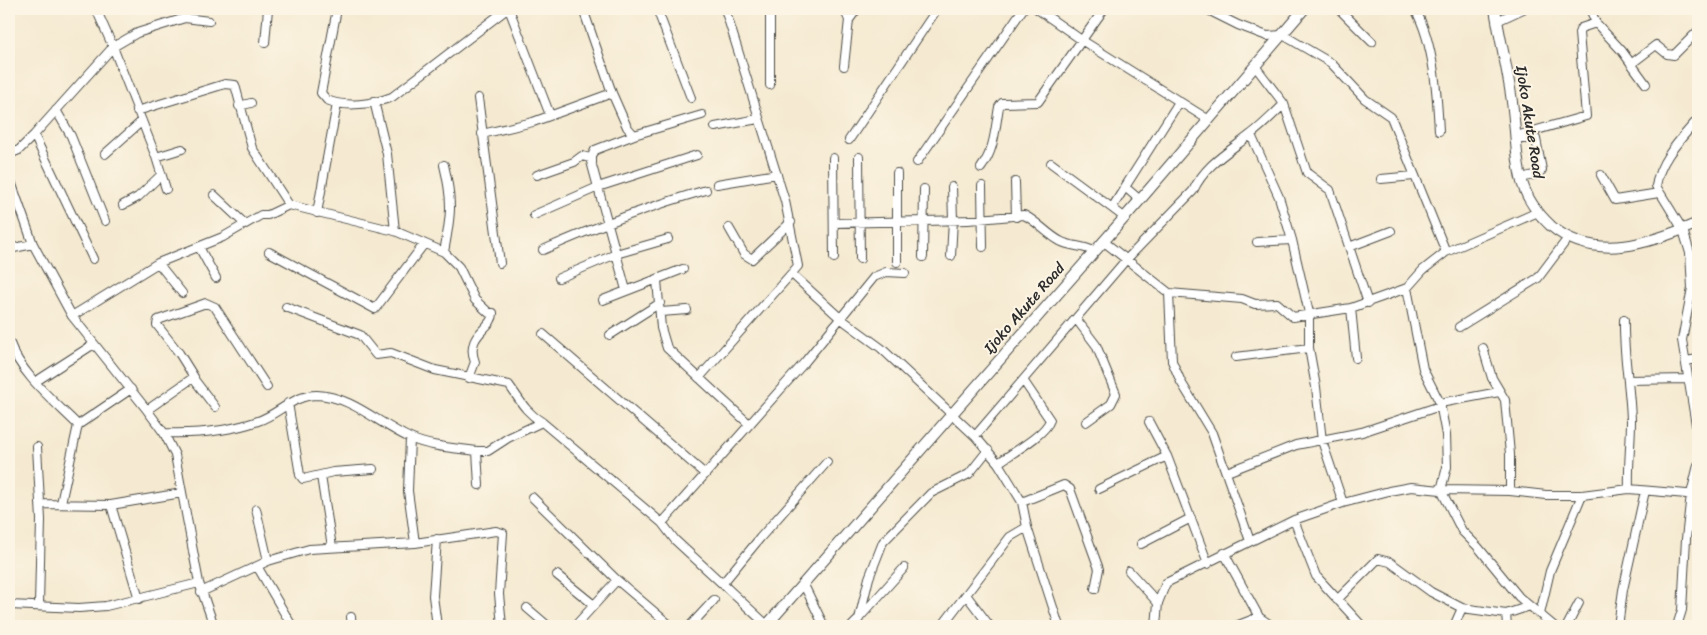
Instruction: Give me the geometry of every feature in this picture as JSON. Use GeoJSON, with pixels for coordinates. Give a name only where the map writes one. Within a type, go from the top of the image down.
{"type":"FeatureCollection","features":[{"type":"Feature","properties":{"kind":"main road","name":"Ijoko Akute Road"},"geometry":{"type":"LineString","coordinates":[[766,626],[1093,251],[1140,200],[1304,9]]}},
{"type":"Feature","properties":{"kind":"main road","name":"Ijoko Akute Road"},"geometry":{"type":"LineString","coordinates":[[1495,9],[1508,75],[1521,178],[1528,197],[1538,212],[1568,238],[1591,246],[1617,247],[1658,239],[1698,223]]}},
{"type":"Feature","properties":{"kind":"street"},"geometry":{"type":"LineString","coordinates":[[96,9],[142,121],[166,189]]}},
{"type":"Feature","properties":{"kind":"street"},"geometry":{"type":"LineString","coordinates":[[184,9],[185,18]]}},
{"type":"Feature","properties":{"kind":"street"},"geometry":{"type":"LineString","coordinates":[[265,43],[268,9]]}},
{"type":"Feature","properties":{"kind":"street"},"geometry":{"type":"LineString","coordinates":[[338,9],[321,93],[327,100],[337,104],[384,100],[401,90],[508,9],[550,115]]}},
{"type":"Feature","properties":{"kind":"street"},"geometry":{"type":"LineString","coordinates":[[582,9],[612,93],[627,126],[634,135]]}},
{"type":"Feature","properties":{"kind":"street"},"geometry":{"type":"LineString","coordinates":[[658,9],[691,98]]}},
{"type":"Feature","properties":{"kind":"street"},"geometry":{"type":"LineString","coordinates":[[699,378],[797,269],[798,262],[791,222],[725,9]]}},
{"type":"Feature","properties":{"kind":"street"},"geometry":{"type":"LineString","coordinates":[[770,9],[770,85]]}},
{"type":"Feature","properties":{"kind":"street"},"geometry":{"type":"LineString","coordinates":[[844,9],[849,20]]}},
{"type":"Feature","properties":{"kind":"street"},"geometry":{"type":"LineString","coordinates":[[844,66],[849,20],[857,9]]}},
{"type":"Feature","properties":{"kind":"street"},"geometry":{"type":"LineString","coordinates":[[849,140],[937,9]]}},
{"type":"Feature","properties":{"kind":"street"},"geometry":{"type":"LineString","coordinates":[[916,162],[1023,9]]}},
{"type":"Feature","properties":{"kind":"street"},"geometry":{"type":"LineString","coordinates":[[1038,9],[1083,41],[1209,120]]}},
{"type":"Feature","properties":{"kind":"street"},"geometry":{"type":"LineString","coordinates":[[981,168],[988,159],[993,146],[999,107],[1002,103],[1038,102],[1104,9]]}},
{"type":"Feature","properties":{"kind":"street"},"geometry":{"type":"LineString","coordinates":[[1339,9],[1372,42]]}},
{"type":"Feature","properties":{"kind":"street"},"geometry":{"type":"LineString","coordinates":[[1415,9],[1423,27],[1437,90],[1439,131]]}},
{"type":"Feature","properties":{"kind":"street"},"geometry":{"type":"LineString","coordinates":[[1497,21],[1523,9]]}},
{"type":"Feature","properties":{"kind":"street"},"geometry":{"type":"LineString","coordinates":[[1590,9],[1596,23],[1610,36],[1646,84]]}},
{"type":"Feature","properties":{"kind":"street"},"geometry":{"type":"LineString","coordinates":[[1212,10],[1238,25],[1267,36],[1283,34],[1331,63],[1365,98],[1391,117],[1446,252]]}},
{"type":"Feature","properties":{"kind":"street"},"geometry":{"type":"LineString","coordinates":[[9,154],[19,150],[34,135],[113,47],[138,33],[185,18],[209,21]]}},
{"type":"Feature","properties":{"kind":"street"},"geometry":{"type":"LineString","coordinates":[[1516,138],[1586,116],[1579,33],[1581,28],[1596,23]]}},
{"type":"Feature","properties":{"kind":"street"},"geometry":{"type":"LineString","coordinates":[[1631,64],[1656,45],[1667,54],[1674,55],[1698,31]]}},
{"type":"Feature","properties":{"kind":"street"},"geometry":{"type":"LineString","coordinates":[[1255,66],[1284,104],[1306,173],[1330,190],[1368,302]]}},
{"type":"Feature","properties":{"kind":"street"},"geometry":{"type":"LineString","coordinates":[[137,111],[229,83],[235,85],[239,106],[252,148],[289,205],[395,231],[444,252],[459,267],[475,300],[489,313],[493,313],[493,318],[489,324],[478,333],[472,355],[475,362],[469,378]]}},
{"type":"Feature","properties":{"kind":"street"},"geometry":{"type":"LineString","coordinates":[[482,134],[513,128],[612,93]]}},
{"type":"Feature","properties":{"kind":"street"},"geometry":{"type":"LineString","coordinates":[[478,98],[500,263]]}},
{"type":"Feature","properties":{"kind":"street"},"geometry":{"type":"LineString","coordinates":[[374,101],[387,154],[395,231]]}},
{"type":"Feature","properties":{"kind":"street"},"geometry":{"type":"LineString","coordinates":[[1112,208],[1179,102]]}},
{"type":"Feature","properties":{"kind":"street"},"geometry":{"type":"LineString","coordinates":[[239,106],[251,103]]}},
{"type":"Feature","properties":{"kind":"street"},"geometry":{"type":"LineString","coordinates":[[317,213],[337,104]]}},
{"type":"Feature","properties":{"kind":"street"},"geometry":{"type":"LineString","coordinates":[[975,436],[1077,320],[1125,261],[1193,191],[1199,178],[1208,167],[1251,135],[1284,104]]}},
{"type":"Feature","properties":{"kind":"street"},"geometry":{"type":"LineString","coordinates":[[56,110],[72,136],[106,221]]}},
{"type":"Feature","properties":{"kind":"street"},"geometry":{"type":"LineString","coordinates":[[592,167],[592,156],[595,150],[634,135],[702,115]]}},
{"type":"Feature","properties":{"kind":"street"},"geometry":{"type":"LineString","coordinates":[[715,126],[758,119]]}},
{"type":"Feature","properties":{"kind":"street"},"geometry":{"type":"LineString","coordinates":[[1698,119],[1675,145],[1660,170],[1656,186],[1658,193],[1683,230],[1694,253],[1692,288],[1682,340],[1698,437]]}},
{"type":"Feature","properties":{"kind":"street"},"geometry":{"type":"LineString","coordinates":[[105,154],[142,121]]}},
{"type":"Feature","properties":{"kind":"street"},"geometry":{"type":"LineString","coordinates":[[34,135],[93,259]]}},
{"type":"Feature","properties":{"kind":"street"},"geometry":{"type":"LineString","coordinates":[[1251,135],[1279,197],[1292,240],[1309,313],[1309,348],[1316,387],[1322,441],[1343,503]]}},
{"type":"Feature","properties":{"kind":"street"},"geometry":{"type":"LineString","coordinates":[[1516,138],[1536,139],[1542,170],[1538,174],[1521,178]]}},
{"type":"Feature","properties":{"kind":"street"},"geometry":{"type":"LineString","coordinates":[[156,157],[182,149]]}},
{"type":"Feature","properties":{"kind":"street"},"geometry":{"type":"LineString","coordinates":[[534,215],[598,187],[697,155]]}},
{"type":"Feature","properties":{"kind":"street"},"geometry":{"type":"LineString","coordinates":[[538,175],[574,162],[582,156],[590,158],[626,290]]}},
{"type":"Feature","properties":{"kind":"street"},"geometry":{"type":"LineString","coordinates":[[859,156],[860,259]]}},
{"type":"Feature","properties":{"kind":"street"},"geometry":{"type":"LineString","coordinates":[[833,158],[834,258]]}},
{"type":"Feature","properties":{"kind":"street"},"geometry":{"type":"LineString","coordinates":[[1051,163],[1124,218]]}},
{"type":"Feature","properties":{"kind":"street"},"geometry":{"type":"LineString","coordinates":[[444,165],[451,195],[451,214],[444,252]]}},
{"type":"Feature","properties":{"kind":"street"},"geometry":{"type":"LineString","coordinates":[[897,173],[897,262]]}},
{"type":"Feature","properties":{"kind":"street"},"geometry":{"type":"LineString","coordinates":[[717,184],[777,174]]}},
{"type":"Feature","properties":{"kind":"street"},"geometry":{"type":"LineString","coordinates":[[123,205],[138,197],[161,175]]}},
{"type":"Feature","properties":{"kind":"street"},"geometry":{"type":"LineString","coordinates":[[1601,175],[1616,200],[1658,193]]}},
{"type":"Feature","properties":{"kind":"street"},"geometry":{"type":"LineString","coordinates":[[9,176],[33,244],[72,316],[147,410],[164,434],[175,455],[198,583],[214,626]]}},
{"type":"Feature","properties":{"kind":"street"},"geometry":{"type":"LineString","coordinates":[[1381,179],[1414,176]]}},
{"type":"Feature","properties":{"kind":"street"},"geometry":{"type":"LineString","coordinates":[[1015,182],[1016,217]]}},
{"type":"Feature","properties":{"kind":"street"},"geometry":{"type":"LineString","coordinates":[[951,256],[952,186]]}},
{"type":"Feature","properties":{"kind":"street"},"geometry":{"type":"LineString","coordinates":[[982,186],[983,247]]}},
{"type":"Feature","properties":{"kind":"street"},"geometry":{"type":"LineString","coordinates":[[1125,187],[1140,200]]}},
{"type":"Feature","properties":{"kind":"street"},"geometry":{"type":"LineString","coordinates":[[923,258],[924,189]]}},
{"type":"Feature","properties":{"kind":"street"},"geometry":{"type":"LineString","coordinates":[[543,250],[607,222],[653,205],[706,190]]}},
{"type":"Feature","properties":{"kind":"street"},"geometry":{"type":"LineString","coordinates":[[214,195],[245,224]]}},
{"type":"Feature","properties":{"kind":"street"},"geometry":{"type":"LineString","coordinates":[[72,316],[158,263],[199,247],[261,215],[268,215],[289,205]]}},
{"type":"Feature","properties":{"kind":"street"},"geometry":{"type":"LineString","coordinates":[[1102,241],[1169,294],[1242,299],[1255,304],[1277,303],[1293,317],[1351,308],[1407,288],[1423,270],[1446,252],[1538,212]]}},
{"type":"Feature","properties":{"kind":"street"},"geometry":{"type":"LineString","coordinates":[[834,223],[1024,216],[1058,240],[1066,244],[1084,246],[1093,251]]}},
{"type":"Feature","properties":{"kind":"street"},"geometry":{"type":"LineString","coordinates":[[729,228],[744,254],[752,259],[791,222]]}},
{"type":"Feature","properties":{"kind":"street"},"geometry":{"type":"LineString","coordinates":[[1349,247],[1391,231]]}},
{"type":"Feature","properties":{"kind":"street"},"geometry":{"type":"LineString","coordinates":[[1459,326],[1538,278],[1568,238]]}},
{"type":"Feature","properties":{"kind":"street"},"geometry":{"type":"LineString","coordinates":[[559,278],[616,254],[668,239]]}},
{"type":"Feature","properties":{"kind":"street"},"geometry":{"type":"LineString","coordinates":[[1258,242],[1292,240]]}},
{"type":"Feature","properties":{"kind":"street"},"geometry":{"type":"LineString","coordinates":[[9,249],[33,244]]}},
{"type":"Feature","properties":{"kind":"street"},"geometry":{"type":"LineString","coordinates":[[269,252],[375,309],[424,244]]}},
{"type":"Feature","properties":{"kind":"street"},"geometry":{"type":"LineString","coordinates":[[199,247],[216,278]]}},
{"type":"Feature","properties":{"kind":"street"},"geometry":{"type":"LineString","coordinates":[[158,263],[182,293]]}},
{"type":"Feature","properties":{"kind":"street"},"geometry":{"type":"LineString","coordinates":[[603,300],[683,269]]}},
{"type":"Feature","properties":{"kind":"street"},"geometry":{"type":"LineString","coordinates":[[662,523],[879,273],[905,273]]}},
{"type":"Feature","properties":{"kind":"street"},"geometry":{"type":"LineString","coordinates":[[792,274],[840,318],[881,348],[975,436],[998,463],[1022,502],[1027,527],[1059,626]]}},
{"type":"Feature","properties":{"kind":"street"},"geometry":{"type":"LineString","coordinates":[[656,280],[661,312],[661,328],[667,348],[749,424]]}},
{"type":"Feature","properties":{"kind":"street"},"geometry":{"type":"LineString","coordinates":[[1407,288],[1423,369],[1440,405],[1446,435],[1446,467],[1441,490],[1462,531],[1478,547],[1519,597],[1554,626]]}},
{"type":"Feature","properties":{"kind":"street"},"geometry":{"type":"LineString","coordinates":[[1169,294],[1172,361],[1181,382],[1212,433],[1250,541]]}},
{"type":"Feature","properties":{"kind":"street"},"geometry":{"type":"LineString","coordinates":[[215,406],[193,378],[179,353],[157,326],[158,320],[206,302],[215,307],[267,386]]}},
{"type":"Feature","properties":{"kind":"street"},"geometry":{"type":"LineString","coordinates":[[610,335],[660,303]]}},
{"type":"Feature","properties":{"kind":"street"},"geometry":{"type":"LineString","coordinates":[[286,307],[360,335],[367,341],[372,353],[376,355],[391,354],[435,370],[510,385],[522,406],[662,523],[675,540],[723,583],[766,626]]}},
{"type":"Feature","properties":{"kind":"street"},"geometry":{"type":"LineString","coordinates":[[1351,308],[1356,358]]}},
{"type":"Feature","properties":{"kind":"street"},"geometry":{"type":"LineString","coordinates":[[661,312],[687,310]]}},
{"type":"Feature","properties":{"kind":"street"},"geometry":{"type":"LineString","coordinates":[[1077,320],[1096,345],[1116,394],[1111,404],[1086,422]]}},
{"type":"Feature","properties":{"kind":"street"},"geometry":{"type":"LineString","coordinates":[[1624,320],[1623,347],[1631,420],[1630,489]]}},
{"type":"Feature","properties":{"kind":"street"},"geometry":{"type":"LineString","coordinates":[[543,334],[704,474]]}},
{"type":"Feature","properties":{"kind":"street"},"geometry":{"type":"LineString","coordinates":[[9,341],[13,352],[35,382],[78,425]]}},
{"type":"Feature","properties":{"kind":"street"},"geometry":{"type":"LineString","coordinates":[[35,382],[94,344]]}},
{"type":"Feature","properties":{"kind":"street"},"geometry":{"type":"LineString","coordinates":[[1236,357],[1309,348]]}},
{"type":"Feature","properties":{"kind":"street"},"geometry":{"type":"LineString","coordinates":[[1483,348],[1492,378],[1505,400],[1508,418],[1510,491]]}},
{"type":"Feature","properties":{"kind":"street"},"geometry":{"type":"LineString","coordinates":[[1686,361],[1698,359]]}},
{"type":"Feature","properties":{"kind":"street"},"geometry":{"type":"LineString","coordinates":[[147,410],[193,378]]}},
{"type":"Feature","properties":{"kind":"street"},"geometry":{"type":"LineString","coordinates":[[1628,380],[1688,378]]}},
{"type":"Feature","properties":{"kind":"street"},"geometry":{"type":"LineString","coordinates":[[998,463],[1041,432],[1048,426],[1050,420],[1024,380]]}},
{"type":"Feature","properties":{"kind":"street"},"geometry":{"type":"LineString","coordinates":[[61,503],[78,425],[131,389]]}},
{"type":"Feature","properties":{"kind":"street"},"geometry":{"type":"LineString","coordinates":[[1227,472],[1296,446],[1362,432],[1440,405],[1499,392]]}},
{"type":"Feature","properties":{"kind":"street"},"geometry":{"type":"LineString","coordinates":[[164,434],[204,433],[230,429],[260,420],[288,403],[314,395],[335,396],[410,438],[477,451],[488,451],[508,438],[542,422]]}},
{"type":"Feature","properties":{"kind":"street"},"geometry":{"type":"LineString","coordinates":[[288,403],[300,475],[306,479],[333,472],[373,469]]}},
{"type":"Feature","properties":{"kind":"street"},"geometry":{"type":"LineString","coordinates":[[1149,422],[1167,456],[1208,564]]}},
{"type":"Feature","properties":{"kind":"street"},"geometry":{"type":"LineString","coordinates":[[410,438],[408,491],[415,543]]}},
{"type":"Feature","properties":{"kind":"street"},"geometry":{"type":"LineString","coordinates":[[36,448],[41,504],[42,569],[39,605]]}},
{"type":"Feature","properties":{"kind":"street"},"geometry":{"type":"LineString","coordinates":[[859,619],[869,578],[883,542],[931,493],[969,474],[988,450]]}},
{"type":"Feature","properties":{"kind":"street"},"geometry":{"type":"LineString","coordinates":[[477,451],[479,485]]}},
{"type":"Feature","properties":{"kind":"street"},"geometry":{"type":"LineString","coordinates":[[1099,489],[1167,456]]}},
{"type":"Feature","properties":{"kind":"street"},"geometry":{"type":"LineString","coordinates":[[723,583],[827,462]]}},
{"type":"Feature","properties":{"kind":"street"},"geometry":{"type":"LineString","coordinates":[[1677,626],[1682,610],[1698,464]]}},
{"type":"Feature","properties":{"kind":"street"},"geometry":{"type":"LineString","coordinates":[[321,476],[332,547]]}},
{"type":"Feature","properties":{"kind":"street"},"geometry":{"type":"LineString","coordinates":[[1022,502],[1064,485],[1070,490],[1099,569],[1095,589]]}},
{"type":"Feature","properties":{"kind":"street"},"geometry":{"type":"LineString","coordinates":[[1156,626],[1158,603],[1166,584],[1208,564],[1224,553],[1294,520],[1343,503],[1411,487],[1441,490],[1510,491],[1546,495],[1582,495],[1630,489],[1695,494]]}},
{"type":"Feature","properties":{"kind":"street"},"geometry":{"type":"LineString","coordinates":[[1618,626],[1645,491]]}},
{"type":"Feature","properties":{"kind":"street"},"geometry":{"type":"LineString","coordinates":[[41,504],[111,505],[182,493]]}},
{"type":"Feature","properties":{"kind":"street"},"geometry":{"type":"LineString","coordinates":[[1540,614],[1550,571],[1582,495]]}},
{"type":"Feature","properties":{"kind":"street"},"geometry":{"type":"LineString","coordinates":[[532,497],[617,580],[671,626]]}},
{"type":"Feature","properties":{"kind":"street"},"geometry":{"type":"LineString","coordinates":[[111,505],[139,599]]}},
{"type":"Feature","properties":{"kind":"street"},"geometry":{"type":"LineString","coordinates":[[256,509],[268,561]]}},
{"type":"Feature","properties":{"kind":"street"},"geometry":{"type":"LineString","coordinates":[[1141,544],[1191,518]]}},
{"type":"Feature","properties":{"kind":"street"},"geometry":{"type":"LineString","coordinates":[[1294,520],[1316,576],[1362,626]]}},
{"type":"Feature","properties":{"kind":"street"},"geometry":{"type":"LineString","coordinates":[[942,626],[1010,538],[1027,527]]}},
{"type":"Feature","properties":{"kind":"street"},"geometry":{"type":"LineString","coordinates":[[201,592],[268,561],[309,549],[415,543],[487,532],[502,533],[499,594],[502,626]]}},
{"type":"Feature","properties":{"kind":"street"},"geometry":{"type":"LineString","coordinates":[[437,539],[433,596],[437,626]]}},
{"type":"Feature","properties":{"kind":"street"},"geometry":{"type":"LineString","coordinates":[[1224,553],[1259,617],[1272,626]]}},
{"type":"Feature","properties":{"kind":"street"},"geometry":{"type":"LineString","coordinates":[[1337,600],[1378,559],[1390,562],[1431,592],[1462,608],[1506,614],[1530,606]]}},
{"type":"Feature","properties":{"kind":"street"},"geometry":{"type":"LineString","coordinates":[[257,566],[292,626]]}},
{"type":"Feature","properties":{"kind":"street"},"geometry":{"type":"LineString","coordinates":[[852,626],[904,568]]}},
{"type":"Feature","properties":{"kind":"street"},"geometry":{"type":"LineString","coordinates":[[1129,571],[1158,603]]}},
{"type":"Feature","properties":{"kind":"street"},"geometry":{"type":"LineString","coordinates":[[558,575],[594,605]]}},
{"type":"Feature","properties":{"kind":"street"},"geometry":{"type":"LineString","coordinates":[[575,626],[617,580]]}},
{"type":"Feature","properties":{"kind":"street"},"geometry":{"type":"LineString","coordinates":[[9,605],[88,607],[139,599],[198,583]]}},
{"type":"Feature","properties":{"kind":"street"},"geometry":{"type":"LineString","coordinates":[[803,583],[824,626]]}},
{"type":"Feature","properties":{"kind":"street"},"geometry":{"type":"LineString","coordinates":[[967,596],[989,625]]}},
{"type":"Feature","properties":{"kind":"street"},"geometry":{"type":"LineString","coordinates":[[690,626],[714,600]]}},
{"type":"Feature","properties":{"kind":"street"},"geometry":{"type":"LineString","coordinates":[[1567,626],[1579,603]]}},
{"type":"Feature","properties":{"kind":"street"},"geometry":{"type":"LineString","coordinates":[[527,608],[548,626]]}},
{"type":"Feature","properties":{"kind":"street"},"geometry":{"type":"LineString","coordinates":[[1454,626],[1462,608]]}},
{"type":"Feature","properties":{"kind":"street"},"geometry":{"type":"LineString","coordinates":[[1506,614],[1507,626]]}},
{"type":"Feature","properties":{"kind":"street"},"geometry":{"type":"LineString","coordinates":[[351,617],[352,626]]}},
{"type":"Feature","properties":{"kind":"street"},"geometry":{"type":"LineString","coordinates":[[1236,626],[1259,617]]}}]}
